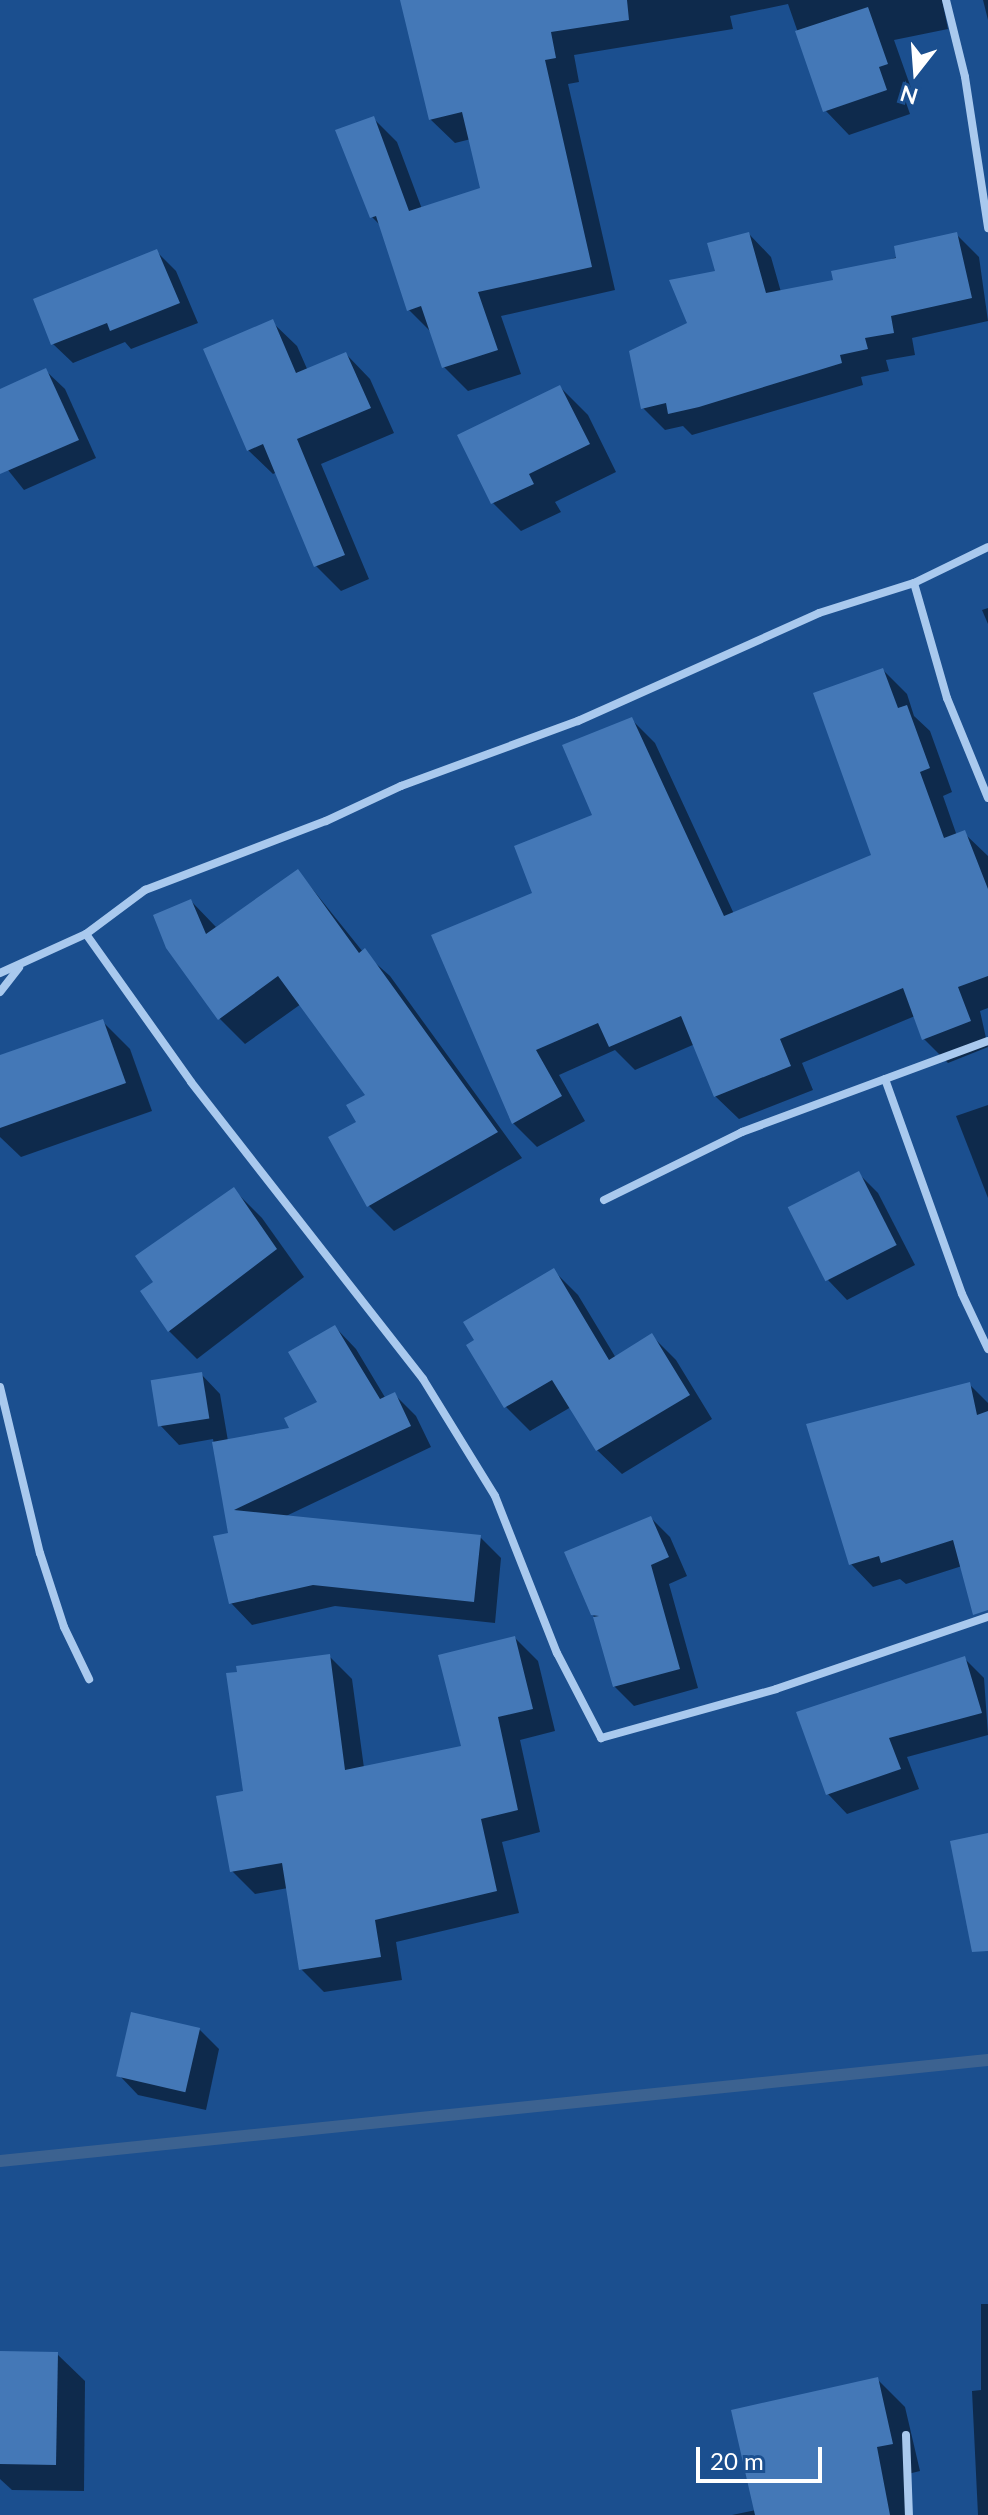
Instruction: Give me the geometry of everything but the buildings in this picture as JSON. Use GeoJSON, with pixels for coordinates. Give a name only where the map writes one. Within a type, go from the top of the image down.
{"type":"FeatureCollection","features":[{"type":"Feature","properties":{"kind":"street"},"geometry":{"type":"LineString","coordinates":[[946,0],[965,77],[988,228]]}},
{"type":"Feature","properties":{"kind":"street"},"geometry":{"type":"LineString","coordinates":[[0,973],[19,968],[86,934],[145,890],[326,821],[401,786],[578,721],[819,613],[914,583],[988,547]]}},
{"type":"Feature","properties":{"kind":"street"},"geometry":{"type":"LineString","coordinates":[[914,583],[947,698],[988,798]]}},
{"type":"Feature","properties":{"kind":"street"},"geometry":{"type":"LineString","coordinates":[[86,934],[191,1082],[423,1379],[495,1496],[557,1653],[601,1738],[776,1689],[988,1617]]}},
{"type":"Feature","properties":{"kind":"street"},"geometry":{"type":"LineString","coordinates":[[0,992],[19,968]]}},
{"type":"Feature","properties":{"kind":"street"},"geometry":{"type":"LineString","coordinates":[[604,1200],[742,1132],[988,1041]]}},
{"type":"Feature","properties":{"kind":"street"},"geometry":{"type":"LineString","coordinates":[[885,1079],[962,1294],[988,1349]]}},
{"type":"Feature","properties":{"kind":"street"},"geometry":{"type":"LineString","coordinates":[[0,1387],[40,1553],[64,1627],[89,1679]]}},
{"type":"Feature","properties":{"kind":"street"},"geometry":{"type":"LineString","coordinates":[[906,2435],[909,2515]]}},
{"type":"Feature","properties":{"kind":"waterway"},"geometry":{"type":"LineString","coordinates":[[0,2161],[988,2060]]}}]}
